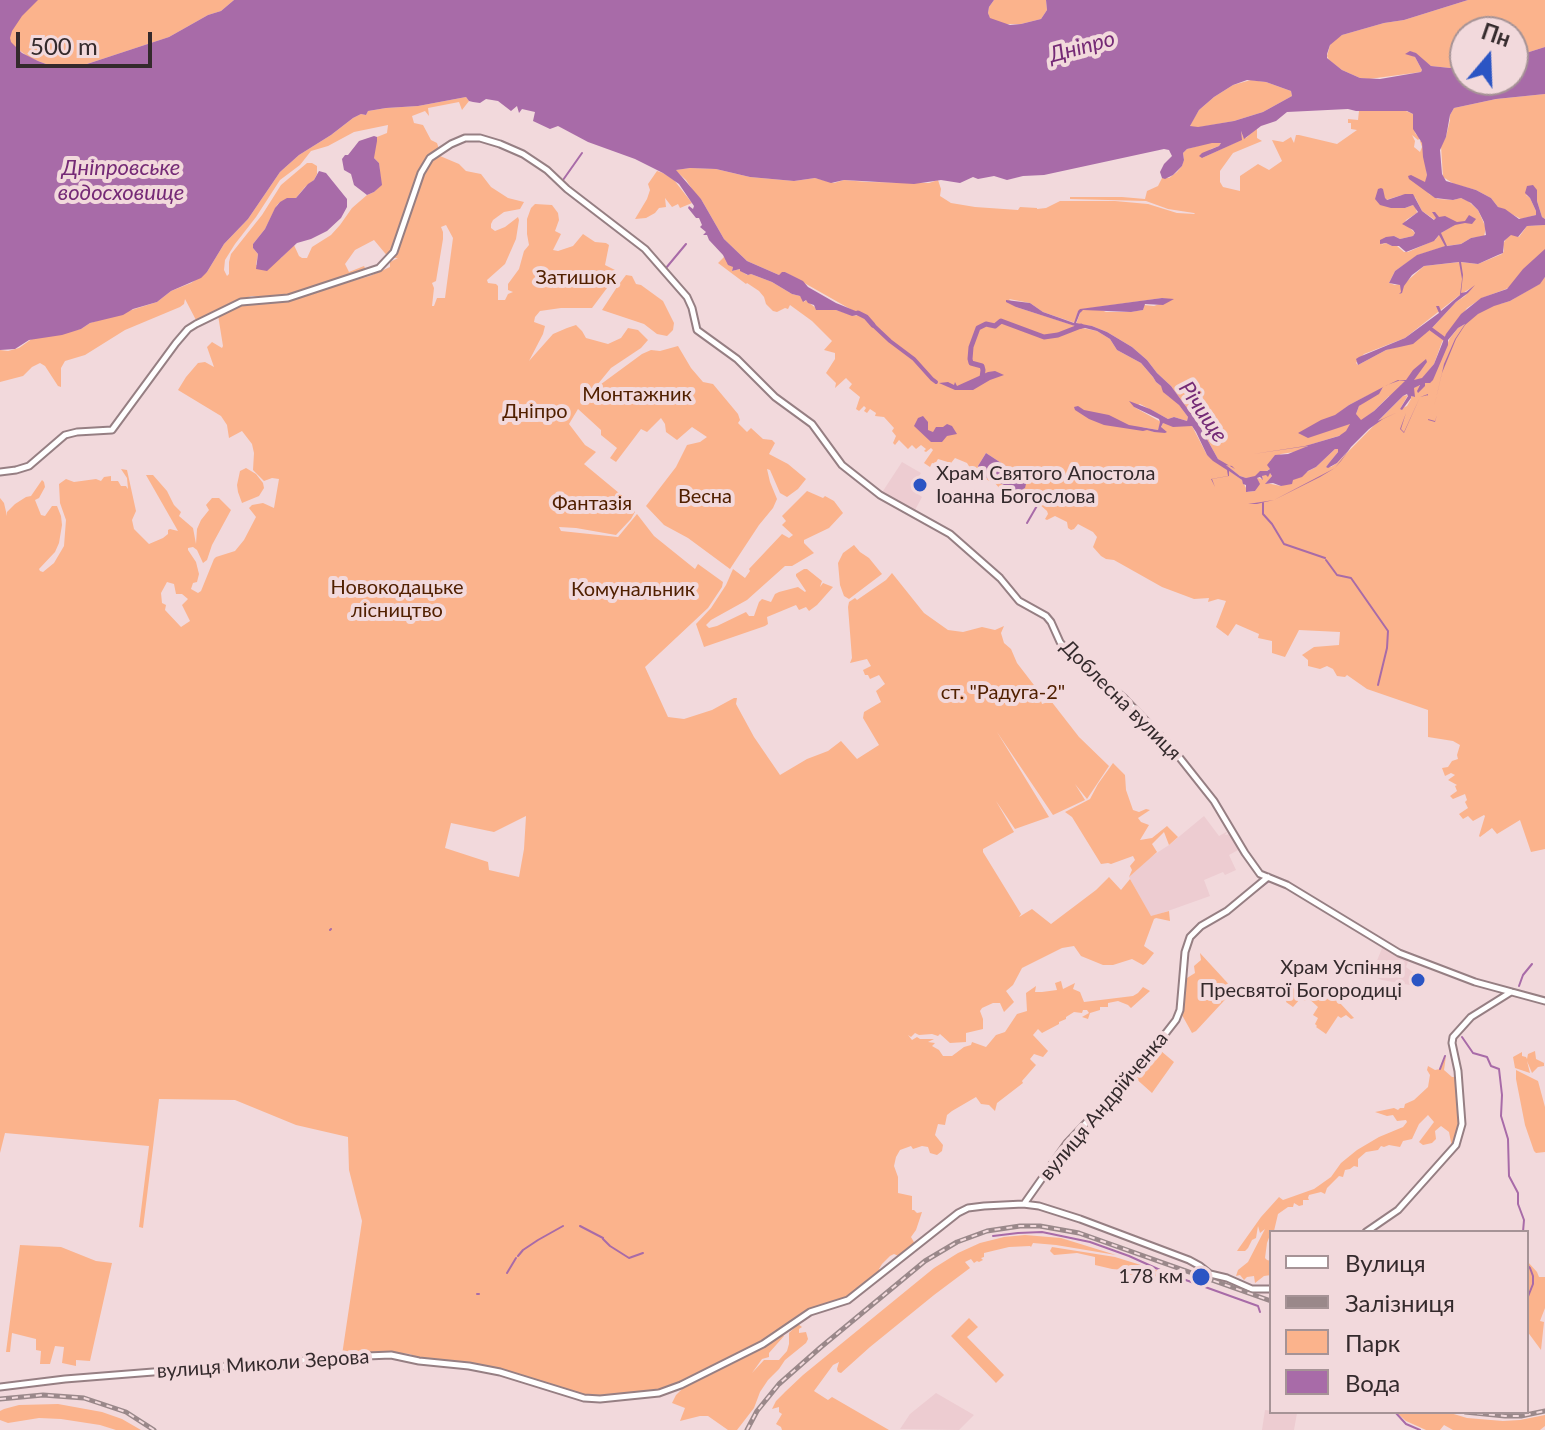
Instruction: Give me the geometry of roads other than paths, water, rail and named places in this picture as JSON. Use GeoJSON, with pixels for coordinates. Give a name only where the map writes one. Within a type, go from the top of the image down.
{"type":"FeatureCollection","features":[{"type":"Feature","properties":{"kind":"street","name":"Доблесна вулиця"},"geometry":{"type":"LineString","coordinates":[[0,472],[29,466],[65,435],[112,430],[176,344],[196,324],[241,302],[288,298],[379,268],[397,246],[426,163],[451,144],[465,138],[480,138],[523,154],[637,241],[687,297],[697,330],[737,359],[775,397],[812,424],[842,465],[880,495],[950,534],[1000,578],[1019,601],[1046,616],[1069,653],[1129,703],[1166,741],[1214,801],[1254,868],[1268,877]]}},
{"type":"Feature","properties":{"kind":"street"},"geometry":{"type":"LineString","coordinates":[[1268,877],[1287,885],[1399,953],[1475,982],[1545,1001]]}},
{"type":"Feature","properties":{"kind":"street","name":"вулиця Андрійченка"},"geometry":{"type":"LineString","coordinates":[[1023,1204],[1067,1143],[1141,1065],[1176,1020],[1180,1010],[1185,952],[1190,937],[1268,877]]}},
{"type":"Feature","properties":{"kind":"street"},"geometry":{"type":"LineString","coordinates":[[1369,1230],[1398,1210],[1456,1145],[1462,1124],[1453,1037],[1471,1017],[1511,991]]}},
{"type":"Feature","properties":{"kind":"street"},"geometry":{"type":"LineString","coordinates":[[1023,1204],[1039,1206],[1089,1223],[1193,1262],[1210,1274],[1244,1286],[1269,1289]]}},
{"type":"Feature","properties":{"kind":"street","name":"вулиця Миколи Зерова"},"geometry":{"type":"LineString","coordinates":[[0,1387],[65,1379],[391,1355],[500,1372],[581,1397],[600,1399],[668,1391],[763,1344],[810,1312],[848,1300],[953,1216],[968,1208],[1023,1204]]}},
{"type":"Feature","properties":{"kind":"water","name":"Дніпровське водосховище"},"geometry":{"type":"Polygon","coordinates":[[[0,0],[38,0],[12,31],[11,42],[22,53],[38,61],[70,66],[84,65],[169,37],[221,11],[234,0],[994,0],[989,7],[990,18],[1010,25],[1041,19],[1047,10],[1046,0],[1468,0],[1342,35],[1330,45],[1327,58],[1342,70],[1360,78],[1380,79],[1421,72],[1415,57],[1405,54],[1410,51],[1431,66],[1449,68],[1449,96],[1525,96],[1454,108],[1440,150],[1442,174],[1446,181],[1476,190],[1519,219],[1536,215],[1525,193],[1527,186],[1533,185],[1545,219],[1545,225],[1527,226],[1518,237],[1511,235],[1504,241],[1503,253],[1478,264],[1461,262],[1463,275],[1461,293],[1475,285],[1468,293],[1413,344],[1386,350],[1358,365],[1356,359],[1359,357],[1405,338],[1439,313],[1436,306],[1441,311],[1460,295],[1462,279],[1459,262],[1424,266],[1412,275],[1399,294],[1400,285],[1389,283],[1395,271],[1417,255],[1445,246],[1439,235],[1434,241],[1406,252],[1399,246],[1380,244],[1380,240],[1386,237],[1400,239],[1413,236],[1413,230],[1402,224],[1418,212],[1413,205],[1391,208],[1380,205],[1375,199],[1378,189],[1383,189],[1387,200],[1413,194],[1422,211],[1434,220],[1436,218],[1432,212],[1457,222],[1465,221],[1469,215],[1476,219],[1472,224],[1455,225],[1441,233],[1447,246],[1486,235],[1484,222],[1471,203],[1461,198],[1435,198],[1409,179],[1411,175],[1425,182],[1427,175],[1422,143],[1413,129],[1413,114],[1407,111],[1348,109],[1287,112],[1244,139],[1241,131],[1242,140],[1202,158],[1199,156],[1202,153],[1221,143],[1187,149],[1183,153],[1182,166],[1165,179],[1160,172],[1172,156],[1169,150],[1164,149],[1044,175],[1007,180],[994,176],[973,177],[960,183],[941,180],[914,184],[844,180],[831,183],[815,178],[794,181],[750,177],[716,169],[676,170],[701,199],[724,239],[747,261],[779,275],[785,272],[836,303],[863,314],[852,316],[836,310],[816,310],[806,300],[803,302],[800,296],[772,282],[748,275],[740,269],[732,271],[733,267],[728,265],[707,235],[703,235],[706,232],[700,227],[699,218],[688,208],[693,209],[694,206],[679,184],[663,173],[558,126],[550,129],[533,121],[535,112],[522,109],[519,113],[517,106],[511,111],[498,101],[486,99],[480,103],[469,101],[466,97],[368,111],[366,115],[353,118],[280,172],[248,219],[224,244],[201,278],[171,291],[157,302],[123,315],[90,323],[62,335],[29,340],[15,349],[0,350],[0,0]],[[1247,80],[1214,97],[1199,110],[1190,126],[1234,121],[1263,112],[1292,96],[1291,91],[1266,82],[1247,80]]]}},
{"type":"Feature","properties":{"kind":"water","name":"Дніпровське водосховище"},"geometry":{"type":"Polygon","coordinates":[[[1545,47],[1545,94],[1529,96],[1529,52],[1545,47]]]}},
{"type":"Feature","properties":{"kind":"water"},"geometry":{"type":"Polygon","coordinates":[[[374,136],[377,141],[374,158],[379,163],[382,185],[367,195],[354,185],[351,174],[344,170],[342,159],[359,141],[374,136]]]}},
{"type":"Feature","properties":{"kind":"water"},"geometry":{"type":"Polygon","coordinates":[[[319,171],[326,173],[347,199],[347,207],[341,218],[327,231],[297,243],[267,271],[256,269],[258,254],[253,244],[265,229],[275,208],[287,198],[296,198],[319,171]]]}},
{"type":"Feature","properties":{"kind":"water"},"geometry":{"type":"Polygon","coordinates":[[[1545,249],[1545,277],[1540,284],[1478,314],[1465,325],[1442,373],[1434,407],[1444,364],[1455,339],[1465,324],[1448,340],[1433,380],[1425,383],[1418,393],[1420,385],[1414,388],[1415,397],[1411,396],[1402,410],[1408,396],[1403,396],[1378,421],[1398,412],[1369,429],[1335,468],[1348,451],[1337,463],[1326,467],[1338,452],[1335,449],[1316,467],[1293,480],[1292,484],[1265,484],[1272,476],[1270,473],[1268,477],[1262,476],[1263,480],[1257,478],[1260,484],[1255,491],[1246,492],[1242,480],[1229,471],[1229,476],[1212,479],[1215,487],[1211,479],[1228,476],[1227,470],[1207,455],[1192,426],[1173,427],[1163,423],[1161,427],[1165,433],[1143,431],[1104,425],[1075,410],[1074,407],[1078,406],[1129,425],[1158,430],[1159,419],[1134,407],[1129,401],[1168,419],[1174,417],[1187,421],[1188,417],[1179,405],[1163,392],[1141,363],[1117,350],[1110,339],[1097,331],[1079,329],[1016,307],[1006,300],[1030,303],[1043,312],[1074,323],[1080,309],[1174,299],[1163,305],[1145,304],[1143,310],[1131,312],[1083,310],[1076,323],[1107,332],[1147,360],[1198,423],[1218,459],[1246,478],[1270,469],[1267,465],[1275,455],[1288,454],[1308,446],[1253,454],[1305,446],[1339,436],[1350,424],[1308,438],[1298,433],[1383,387],[1379,394],[1359,406],[1356,414],[1361,420],[1405,381],[1400,380],[1406,380],[1426,359],[1414,380],[1422,378],[1434,364],[1446,334],[1461,314],[1481,298],[1507,289],[1545,249]]]}},
{"type":"Feature","properties":{"kind":"water"},"geometry":{"type":"Polygon","coordinates":[[[995,371],[1004,375],[973,390],[955,390],[939,383],[954,385],[955,382],[957,386],[995,371]]]}},
{"type":"Feature","properties":{"kind":"water"},"geometry":{"type":"Polygon","coordinates":[[[923,416],[928,422],[928,430],[933,432],[936,427],[947,424],[957,434],[947,436],[942,442],[931,442],[914,426],[923,416]]]}},
{"type":"Feature","properties":{"kind":"water"},"geometry":{"type":"Polygon","coordinates":[[[986,453],[1024,478],[1025,488],[1018,492],[981,477],[978,466],[986,453]]]}},
{"type":"Feature","properties":{"kind":"waterway"},"geometry":{"type":"LineString","coordinates":[[563,180],[582,153]]}},
{"type":"Feature","properties":{"kind":"waterway"},"geometry":{"type":"LineString","coordinates":[[666,268],[686,244]]}},
{"type":"Feature","properties":{"kind":"waterway","name":"Річище"},"geometry":{"type":"LineString","coordinates":[[858,313],[873,325]]}},
{"type":"Feature","properties":{"kind":"waterway","name":"Річище"},"geometry":{"type":"LineString","coordinates":[[982,378],[982,366],[971,363],[970,359],[978,328],[986,324],[995,326],[1001,321],[1044,337],[1081,326]]}},
{"type":"Feature","properties":{"kind":"waterway"},"geometry":{"type":"LineString","coordinates":[[873,325],[936,382]]}},
{"type":"Feature","properties":{"kind":"waterway"},"geometry":{"type":"LineString","coordinates":[[1431,329],[1446,340]]}},
{"type":"Feature","properties":{"kind":"waterway"},"geometry":{"type":"LineString","coordinates":[[1263,503],[1263,514],[1284,544],[1325,558]]}},
{"type":"Feature","properties":{"kind":"waterway"},"geometry":{"type":"LineString","coordinates":[[1027,523],[1038,504]]}},
{"type":"Feature","properties":{"kind":"waterway"},"geometry":{"type":"LineString","coordinates":[[1326,560],[1337,575],[1351,578],[1388,631],[1378,685]]}},
{"type":"Feature","properties":{"kind":"waterway"},"geometry":{"type":"LineString","coordinates":[[1249,896],[1269,881]]}},
{"type":"Feature","properties":{"kind":"waterway"},"geometry":{"type":"LineString","coordinates":[[1519,986],[1532,964]]}},
{"type":"Feature","properties":{"kind":"waterway"},"geometry":{"type":"LineString","coordinates":[[1462,1037],[1473,1053],[1487,1057],[1491,1066],[1499,1069],[1501,1116],[1508,1139],[1509,1176],[1518,1193],[1523,1230]]}},
{"type":"Feature","properties":{"kind":"waterway"},"geometry":{"type":"LineString","coordinates":[[1440,1069],[1445,1056]]}},
{"type":"Feature","properties":{"kind":"waterway"},"geometry":{"type":"LineString","coordinates":[[538,1240],[563,1226]]}},
{"type":"Feature","properties":{"kind":"waterway"},"geometry":{"type":"LineString","coordinates":[[580,1226],[603,1238]]}},
{"type":"Feature","properties":{"kind":"waterway"},"geometry":{"type":"LineString","coordinates":[[993,1236],[1042,1232],[1090,1242],[1258,1306],[1260,1312]]}},
{"type":"Feature","properties":{"kind":"waterway"},"geometry":{"type":"LineString","coordinates":[[603,1239],[629,1258],[643,1253]]}},
{"type":"Feature","properties":{"kind":"waterway"},"geometry":{"type":"LineString","coordinates":[[518,1256],[538,1240]]}},
{"type":"Feature","properties":{"kind":"waterway"},"geometry":{"type":"LineString","coordinates":[[507,1273],[516,1258]]}},
{"type":"Feature","properties":{"kind":"waterway"},"geometry":{"type":"LineString","coordinates":[[1529,1267],[1533,1276],[1529,1294]]}},
{"type":"Feature","properties":{"kind":"waterway"},"geometry":{"type":"LineString","coordinates":[[1397,1414],[1406,1424],[1420,1430]]}},
{"type":"Feature","properties":{"kind":"railway"},"geometry":{"type":"LineString","coordinates":[[747,1430],[757,1411],[779,1384],[821,1347],[925,1261],[957,1242],[987,1231],[1040,1226],[1079,1233],[1269,1300]]}},
{"type":"Feature","properties":{"kind":"railway"},"geometry":{"type":"LineString","coordinates":[[0,1399],[43,1395],[84,1398],[126,1412],[154,1430]]}},
{"type":"Feature","properties":{"kind":"railway"},"geometry":{"type":"LineString","coordinates":[[1485,1414],[1521,1416],[1545,1411]]}},
{"type":"Feature","properties":{"kind":"place","name":"Храм Святого Апостола Іоанна Богослова"},"geometry":{"type":"Point","coordinates":[920,485]}},
{"type":"Feature","properties":{"kind":"place","name":"Храм Успіння Пресвятої Богородиці"},"geometry":{"type":"Point","coordinates":[1418,980]}},
{"type":"Feature","properties":{"kind":"place","name":"178 км"},"geometry":{"type":"Point","coordinates":[1201,1277]}},
{"type":"Feature","properties":{"kind":"water label","name":"Дніпро"},"geometry":{"type":"Point","coordinates":[1082,47]}},
{"type":"Feature","properties":{"kind":"park label","name":"Затишок"},"geometry":{"type":"Point","coordinates":[576,278]}},
{"type":"Feature","properties":{"kind":"park label","name":"Монтажник"},"geometry":{"type":"Point","coordinates":[637,395]}},
{"type":"Feature","properties":{"kind":"park label","name":"Дніпро"},"geometry":{"type":"Point","coordinates":[535,412]}},
{"type":"Feature","properties":{"kind":"park label","name":"Весна"},"geometry":{"type":"Point","coordinates":[705,497]}},
{"type":"Feature","properties":{"kind":"park label","name":"Фантазія"},"geometry":{"type":"Point","coordinates":[592,504]}},
{"type":"Feature","properties":{"kind":"park label","name":"Комунальник"},"geometry":{"type":"Point","coordinates":[633,590]}},
{"type":"Feature","properties":{"kind":"park label","name":"Новокодацьке лісництво"},"geometry":{"type":"Point","coordinates":[397,600]}},
{"type":"Feature","properties":{"kind":"park label","name":"ст. \"Радуга-2\""},"geometry":{"type":"Point","coordinates":[1003,693]}}]}
